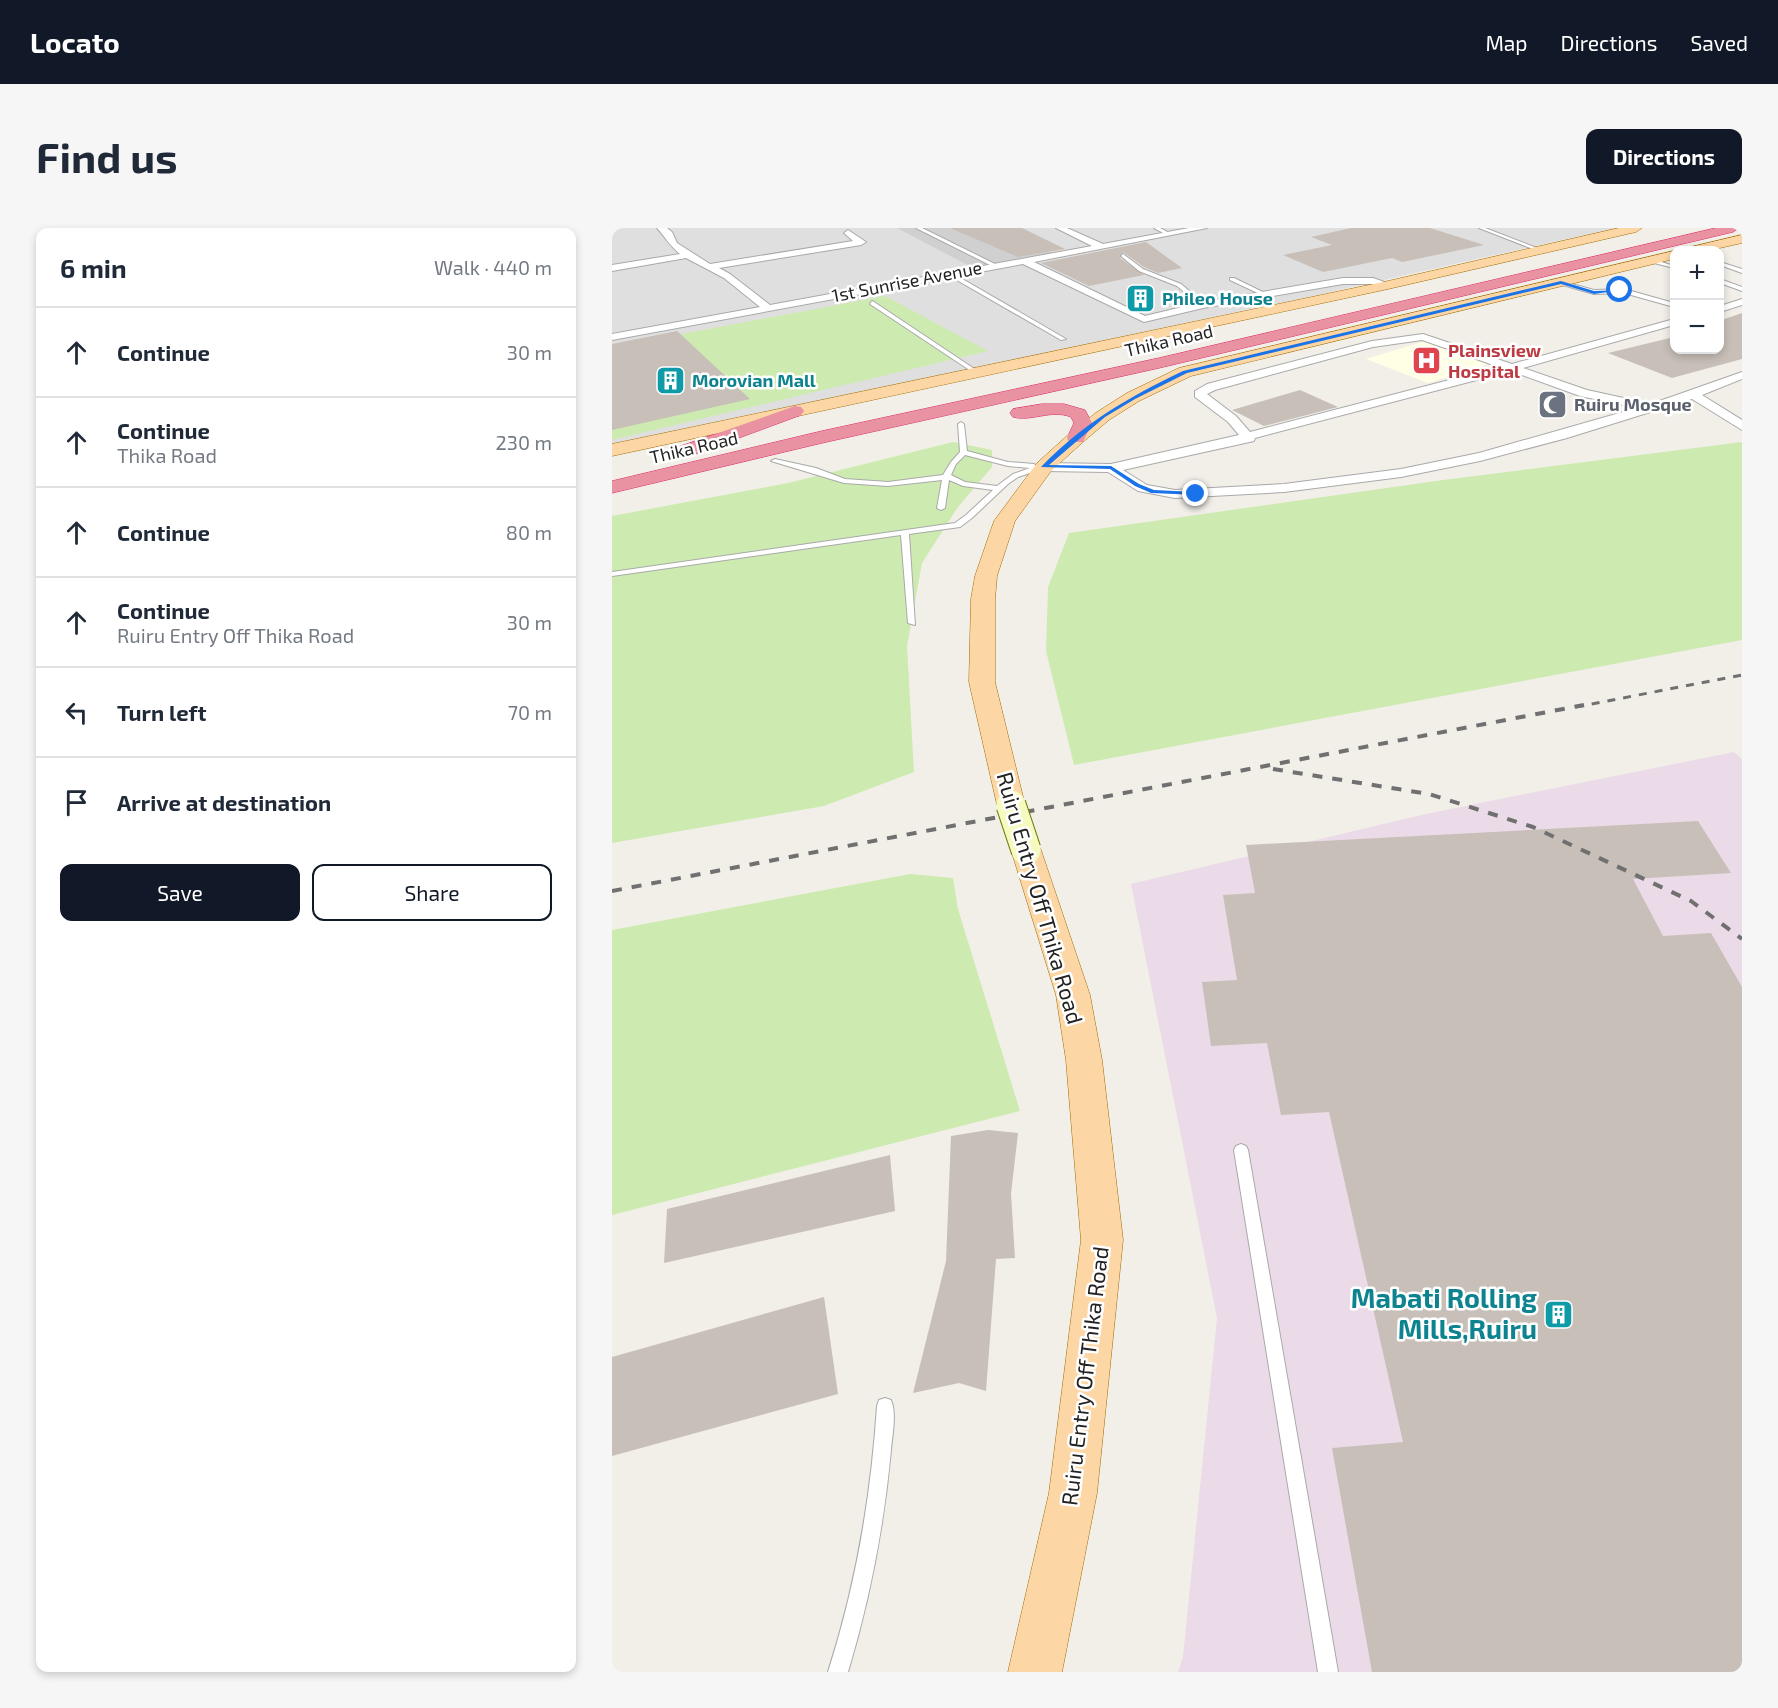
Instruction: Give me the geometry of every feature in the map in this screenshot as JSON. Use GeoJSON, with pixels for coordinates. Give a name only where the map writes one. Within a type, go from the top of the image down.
{"type":"FeatureCollection","features":[{"type":"Feature","properties":{"kind":"highway","name":"Thika Road"},"geometry":{"type":"LineString","coordinates":[[663,457],[1387,297],[1682,228]]}},
{"type":"Feature","properties":{"kind":"highway","name":"Thika Road"},"geometry":{"type":"LineString","coordinates":[[612,489],[822,437],[1193,356],[1733,228]]}},
{"type":"Feature","properties":{"kind":"highway"},"geometry":{"type":"LineString","coordinates":[[612,489],[775,462],[1185,372]]}},
{"type":"Feature","properties":{"kind":"highway"},"geometry":{"type":"LineString","coordinates":[[1004,416],[1047,408],[1068,409],[1079,414],[1083,423],[1076,438]]}},
{"type":"Feature","properties":{"kind":"highway"},"geometry":{"type":"LineString","coordinates":[[684,452],[795,411]]}},
{"type":"Feature","properties":{"kind":"highway"},"geometry":{"type":"LineString","coordinates":[[913,433],[983,420]]}},
{"type":"Feature","properties":{"kind":"main road","name":"Thika Road"},"geometry":{"type":"LineString","coordinates":[[612,450],[1388,285],[1636,228]]}},
{"type":"Feature","properties":{"kind":"main road"},"geometry":{"type":"LineString","coordinates":[[1713,246],[1742,239]]}},
{"type":"Feature","properties":{"kind":"main road","name":"Thika Road"},"geometry":{"type":"LineString","coordinates":[[1076,438],[1103,416],[1185,372],[1670,256]]}},
{"type":"Feature","properties":{"kind":"main road","name":"Ruiru Entry Off Thika Road"},"geometry":{"type":"LineString","coordinates":[[1035,1672],[1073,1492],[1102,1240],[1084,1060],[1073,995],[1011,805],[982,682],[983,599],[986,576],[1005,521],[1044,467],[1076,438]]}},
{"type":"Feature","properties":{"kind":"street"},"geometry":{"type":"LineString","coordinates":[[661,228],[669,234],[673,244],[688,255],[727,276],[768,308]]}},
{"type":"Feature","properties":{"kind":"street"},"geometry":{"type":"LineString","coordinates":[[1060,228],[1101,246]]}},
{"type":"Feature","properties":{"kind":"street","name":"1st Sunrise Avenue"},"geometry":{"type":"LineString","coordinates":[[612,337],[1203,228]]}},
{"type":"Feature","properties":{"kind":"street"},"geometry":{"type":"LineString","coordinates":[[709,267],[861,242],[848,233]]}},
{"type":"Feature","properties":{"kind":"street"},"geometry":{"type":"LineString","coordinates":[[612,268],[688,255]]}},
{"type":"Feature","properties":{"kind":"street"},"geometry":{"type":"LineString","coordinates":[[1022,260],[1144,319],[1203,305],[1354,280],[1388,285]]}},
{"type":"Feature","properties":{"kind":"street"},"geometry":{"type":"LineString","coordinates":[[1724,307],[1742,302]]}},
{"type":"Feature","properties":{"kind":"street"},"geometry":{"type":"LineString","coordinates":[[1151,318],[1169,330]]}},
{"type":"Feature","properties":{"kind":"street"},"geometry":{"type":"LineString","coordinates":[[1044,467],[1111,468],[1249,438],[1516,368],[1670,323]]}},
{"type":"Feature","properties":{"kind":"street"},"geometry":{"type":"LineString","coordinates":[[1339,336],[1363,346]]}},
{"type":"Feature","properties":{"kind":"street"},"geometry":{"type":"LineString","coordinates":[[1249,438],[1232,419],[1199,394],[1211,387],[1363,346],[1424,337],[1584,393],[1651,408]]}},
{"type":"Feature","properties":{"kind":"street"},"geometry":{"type":"LineString","coordinates":[[1111,468],[1143,488],[1163,494],[1284,488],[1401,473],[1480,457],[1562,435],[1737,382]]}},
{"type":"Feature","properties":{"kind":"street"},"geometry":{"type":"LineString","coordinates":[[1699,393],[1742,426]]}},
{"type":"Feature","properties":{"kind":"lane"},"geometry":{"type":"LineString","coordinates":[[918,228],[994,266]]}},
{"type":"Feature","properties":{"kind":"lane"},"geometry":{"type":"LineString","coordinates":[[1156,228],[1169,234]]}},
{"type":"Feature","properties":{"kind":"lane"},"geometry":{"type":"LineString","coordinates":[[1481,228],[1540,250]]}},
{"type":"Feature","properties":{"kind":"lane"},"geometry":{"type":"LineString","coordinates":[[1123,255],[1141,270],[1179,285],[1203,305]]}},
{"type":"Feature","properties":{"kind":"lane"},"geometry":{"type":"LineString","coordinates":[[1652,261],[1670,266]]}},
{"type":"Feature","properties":{"kind":"lane"},"geometry":{"type":"LineString","coordinates":[[1724,266],[1742,271]]}},
{"type":"Feature","properties":{"kind":"lane"},"geometry":{"type":"LineString","coordinates":[[950,274],[1063,339]]}},
{"type":"Feature","properties":{"kind":"lane"},"geometry":{"type":"LineString","coordinates":[[1232,279],[1266,295]]}},
{"type":"Feature","properties":{"kind":"lane"},"geometry":{"type":"LineString","coordinates":[[1724,280],[1732,279]]}},
{"type":"Feature","properties":{"kind":"lane"},"geometry":{"type":"LineString","coordinates":[[1561,283],[1594,292],[1624,291],[1670,304]]}},
{"type":"Feature","properties":{"kind":"lane"},"geometry":{"type":"LineString","coordinates":[[1724,283],[1742,289]]}},
{"type":"Feature","properties":{"kind":"lane"},"geometry":{"type":"LineString","coordinates":[[872,303],[976,372]]}},
{"type":"Feature","properties":{"kind":"lane"},"geometry":{"type":"LineString","coordinates":[[961,424],[964,452]]}},
{"type":"Feature","properties":{"kind":"lane"},"geometry":{"type":"LineString","coordinates":[[964,452],[1008,464],[1044,467]]}},
{"type":"Feature","properties":{"kind":"lane"},"geometry":{"type":"LineString","coordinates":[[941,508],[941,488],[948,477],[953,461],[964,452]]}},
{"type":"Feature","properties":{"kind":"lane"},"geometry":{"type":"LineString","coordinates":[[775,462],[813,470],[844,481],[888,483],[948,477],[963,484],[997,488]]}},
{"type":"Feature","properties":{"kind":"lane"},"geometry":{"type":"LineString","coordinates":[[612,574],[957,525],[968,519],[997,488],[1018,474],[1044,467]]}},
{"type":"Feature","properties":{"kind":"lane"},"geometry":{"type":"LineString","coordinates":[[905,533],[912,623]]}},
{"type":"Feature","properties":{"kind":"lane"},"geometry":{"type":"LineString","coordinates":[[1241,1150],[1328,1672]]}},
{"type":"Feature","properties":{"kind":"lane"},"geometry":{"type":"LineString","coordinates":[[838,1672],[857,1606],[879,1489],[885,1406]]}},
{"type":"Feature","properties":{"kind":"shaded area"},"geometry":{"type":"Polygon","coordinates":[[[612,228],[1615,228],[1308,297],[612,444],[612,228]]]}},
{"type":"Feature","properties":{"kind":"shaded area"},"geometry":{"type":"Polygon","coordinates":[[[897,228],[1001,228],[1053,253],[973,268],[897,228]]]}},
{"type":"Feature","properties":{"kind":"shaded area","name":"Plainsview Hospital"},"geometry":{"type":"Polygon","coordinates":[[[1425,341],[1488,364],[1428,383],[1366,359],[1425,341]]]}},
{"type":"Feature","properties":{"kind":"shaded area","name":"Mabati Rolling Mills,Ruiru"},"geometry":{"type":"Polygon","coordinates":[[[1734,752],[1742,759],[1742,1672],[1178,1672],[1183,1657],[1217,1318],[1131,884],[1421,815],[1734,752]]]}},
{"type":"Feature","properties":{"kind":"green space"},"geometry":{"type":"Polygon","coordinates":[[[885,296],[988,351],[612,440],[612,347],[885,296]]]}},
{"type":"Feature","properties":{"kind":"green space"},"geometry":{"type":"Polygon","coordinates":[[[953,442],[992,450],[992,467],[958,507],[922,563],[907,646],[914,772],[824,806],[612,843],[612,516],[788,483],[953,442]]]}},
{"type":"Feature","properties":{"kind":"green space"},"geometry":{"type":"Polygon","coordinates":[[[1742,442],[1742,640],[1074,765],[1046,651],[1048,587],[1069,533],[1443,480],[1742,442]]]}},
{"type":"Feature","properties":{"kind":"green space"},"geometry":{"type":"Polygon","coordinates":[[[910,874],[953,878],[958,909],[1020,1111],[612,1215],[612,930],[910,874]]]}},
{"type":"Feature","properties":{"kind":"building"},"geometry":{"type":"Polygon","coordinates":[[[950,228],[1022,228],[1065,249],[1018,257],[950,228]]]}},
{"type":"Feature","properties":{"kind":"building"},"geometry":{"type":"Polygon","coordinates":[[[1351,228],[1430,228],[1484,245],[1402,262],[1392,258],[1323,272],[1283,255],[1332,245],[1311,237],[1351,228]]]}},
{"type":"Feature","properties":{"kind":"building"},"geometry":{"type":"Polygon","coordinates":[[[1146,242],[1182,268],[1158,273],[1144,267],[1123,252],[1120,258],[1144,275],[1089,286],[1041,263],[1146,242]]]}},
{"type":"Feature","properties":{"kind":"building"},"geometry":{"type":"Polygon","coordinates":[[[1742,313],[1742,359],[1672,378],[1608,353],[1670,338],[1670,354],[1724,354],[1724,319],[1742,313]]]}},
{"type":"Feature","properties":{"kind":"building","name":"Morovian Mall"},"geometry":{"type":"Polygon","coordinates":[[[677,331],[750,399],[612,430],[612,344],[677,331]]]}},
{"type":"Feature","properties":{"kind":"building"},"geometry":{"type":"Polygon","coordinates":[[[1300,390],[1338,407],[1264,426],[1232,410],[1300,390]]]}},
{"type":"Feature","properties":{"kind":"building","name":"Mabati Rolling Mills,Ruiru"},"geometry":{"type":"Polygon","coordinates":[[[1698,821],[1731,873],[1633,879],[1663,936],[1711,933],[1742,987],[1742,1672],[1372,1672],[1332,1448],[1403,1442],[1329,1112],[1281,1115],[1267,1043],[1211,1046],[1202,982],[1237,980],[1223,895],[1255,893],[1246,845],[1698,821]]]}},
{"type":"Feature","properties":{"kind":"building"},"geometry":{"type":"Polygon","coordinates":[[[988,1130],[1018,1133],[1011,1194],[1015,1258],[996,1259],[986,1391],[959,1383],[913,1393],[946,1261],[951,1136],[988,1130]]]}},
{"type":"Feature","properties":{"kind":"building"},"geometry":{"type":"Polygon","coordinates":[[[890,1155],[895,1211],[664,1263],[667,1209],[890,1155]]]}},
{"type":"Feature","properties":{"kind":"building"},"geometry":{"type":"Polygon","coordinates":[[[824,1297],[838,1394],[612,1456],[612,1357],[824,1297]]]}},
{"type":"Feature","properties":{"kind":"railway"},"geometry":{"type":"LineString","coordinates":[[1576,707],[1742,675]]}},
{"type":"Feature","properties":{"kind":"railway"},"geometry":{"type":"LineString","coordinates":[[612,891],[1584,705]]}},
{"type":"Feature","properties":{"kind":"railway"},"geometry":{"type":"LineString","coordinates":[[1273,769],[1429,794],[1533,827],[1691,901],[1742,939]]}},
{"type":"Feature","properties":{"kind":"place","name":"Phileo House"},"geometry":{"type":"Point","coordinates":[1141,299]}},
{"type":"Feature","properties":{"kind":"place","name":"Plainsview Hospital"},"geometry":{"type":"Point","coordinates":[1427,361]}},
{"type":"Feature","properties":{"kind":"place","name":"Morovian Mall"},"geometry":{"type":"Point","coordinates":[671,381]}},
{"type":"Feature","properties":{"kind":"place","name":"Ruiru Mosque"},"geometry":{"type":"Point","coordinates":[1553,405]}},
{"type":"Feature","properties":{"kind":"place","name":"Mabati Rolling Mills,Ruiru"},"geometry":{"type":"Point","coordinates":[1558,1315]}},
{"type":"Feature","properties":{"kind":"route"},"geometry":{"type":"LineString","coordinates":[[1196,494],[1154,492],[1137,485],[1111,468],[1044,467],[1103,416],[1185,372],[1561,283],[1594,292],[1620,290]]}}]}
